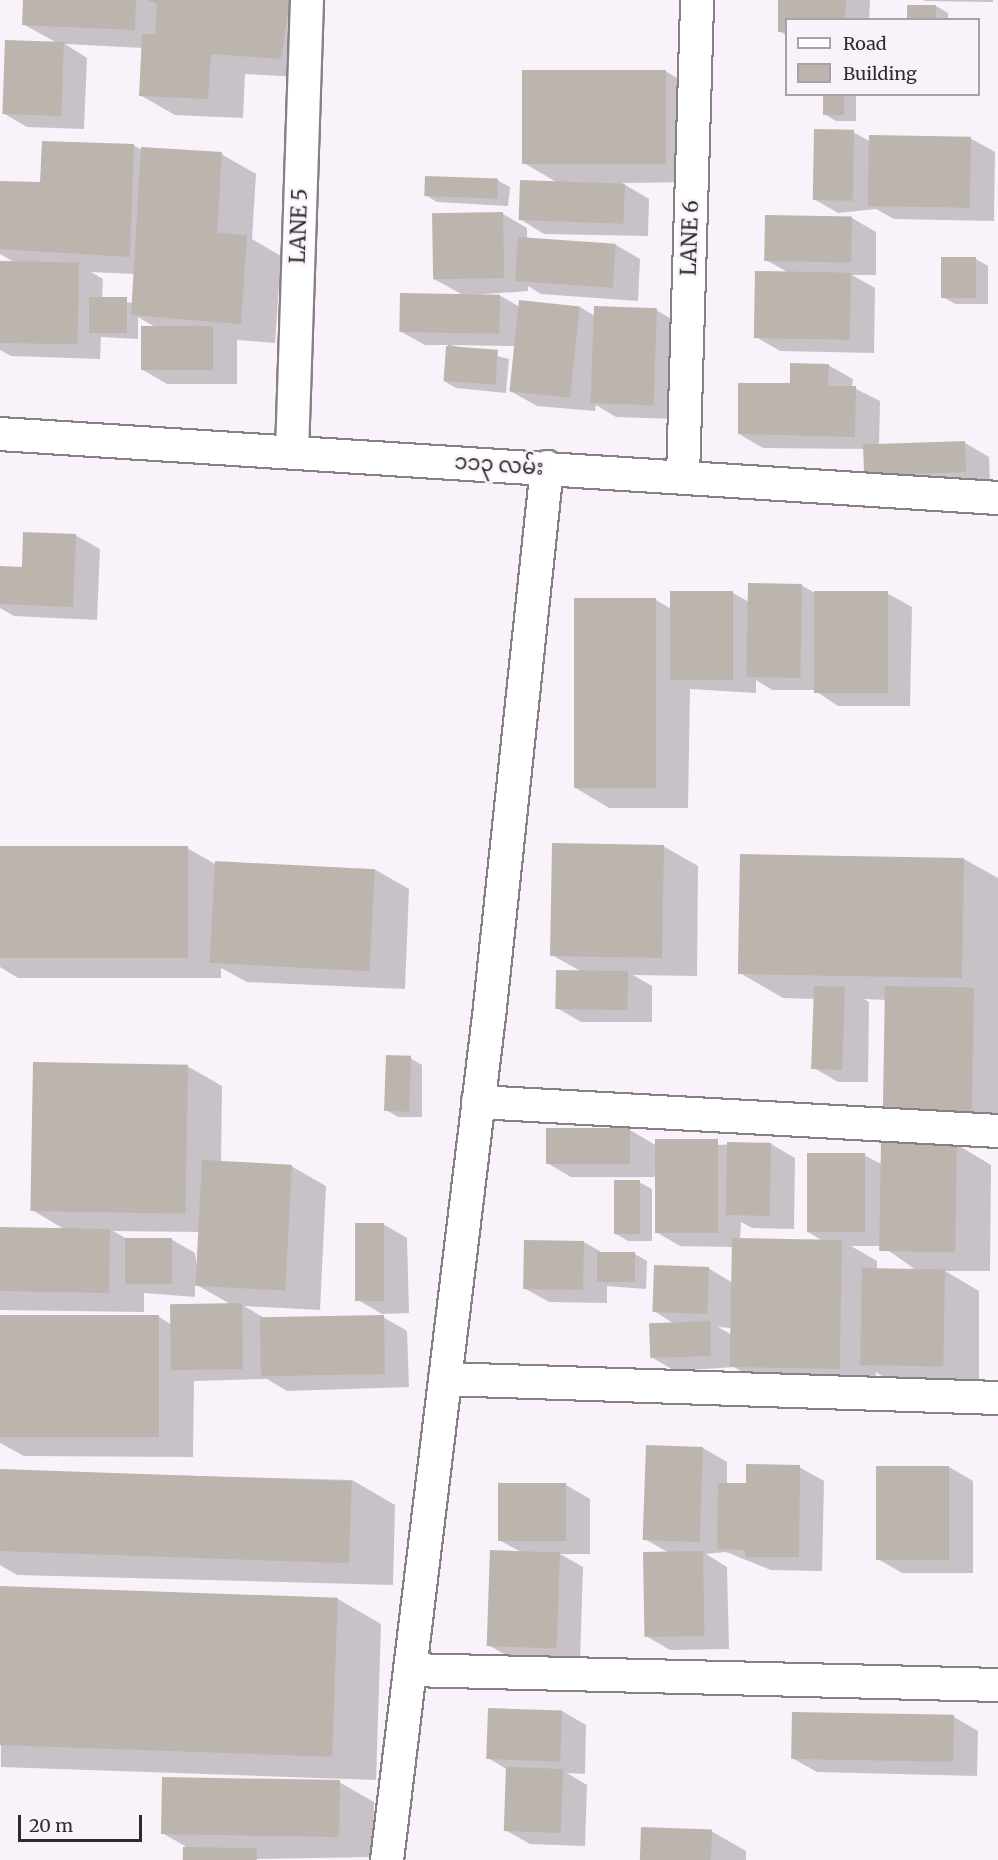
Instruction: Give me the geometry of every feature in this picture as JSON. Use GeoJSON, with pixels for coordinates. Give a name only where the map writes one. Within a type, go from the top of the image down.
{"type":"FeatureCollection","features":[{"type":"Feature","properties":{"kind":"street","name":"LANE 5"},"geometry":{"type":"LineString","coordinates":[[292,452],[306,0]]}},
{"type":"Feature","properties":{"kind":"street","name":"LANE 6"},"geometry":{"type":"LineString","coordinates":[[683,476],[697,0]]}},
{"type":"Feature","properties":{"kind":"street","name":"၁၁၃ လမ်း"},"geometry":{"type":"LineString","coordinates":[[0,434],[998,498]]}},
{"type":"Feature","properties":{"kind":"street"},"geometry":{"type":"LineString","coordinates":[[387,1860],[478,1102],[547,468]]}},
{"type":"Feature","properties":{"kind":"street"},"geometry":{"type":"LineString","coordinates":[[478,1102],[998,1131]]}},
{"type":"Feature","properties":{"kind":"street"},"geometry":{"type":"LineString","coordinates":[[445,1379],[998,1398]]}},
{"type":"Feature","properties":{"kind":"street"},"geometry":{"type":"LineString","coordinates":[[410,1670],[998,1685]]}},
{"type":"Feature","properties":{"kind":"building"},"geometry":{"type":"Polygon","coordinates":[[[23,0],[136,0],[135,30],[22,25],[23,0]]]}},
{"type":"Feature","properties":{"kind":"building"},"geometry":{"type":"Polygon","coordinates":[[[147,0],[290,0],[281,59],[211,54],[208,99],[139,96],[142,34],[155,34],[157,4],[147,0]]]}},
{"type":"Feature","properties":{"kind":"building"},"geometry":{"type":"Polygon","coordinates":[[[778,0],[846,0],[845,18],[785,18],[785,32],[778,32],[778,0]]]}},
{"type":"Feature","properties":{"kind":"building"},"geometry":{"type":"Polygon","coordinates":[[[907,5],[936,5],[936,18],[907,18],[907,5]]]}},
{"type":"Feature","properties":{"kind":"building"},"geometry":{"type":"Polygon","coordinates":[[[5,40],[64,42],[61,116],[2,114],[5,40]]]}},
{"type":"Feature","properties":{"kind":"building"},"geometry":{"type":"Polygon","coordinates":[[[522,70],[666,70],[666,164],[522,164],[522,70]]]}},
{"type":"Feature","properties":{"kind":"building"},"geometry":{"type":"Polygon","coordinates":[[[823,96],[844,96],[844,115],[823,115],[823,96]]]}},
{"type":"Feature","properties":{"kind":"building"},"geometry":{"type":"Polygon","coordinates":[[[814,129],[854,130],[853,201],[813,200],[814,129]]]}},
{"type":"Feature","properties":{"kind":"building"},"geometry":{"type":"Polygon","coordinates":[[[869,135],[971,137],[970,208],[868,206],[869,135]]]}},
{"type":"Feature","properties":{"kind":"building"},"geometry":{"type":"Polygon","coordinates":[[[42,141],[134,144],[130,257],[0,249],[0,181],[40,182],[42,141]]]}},
{"type":"Feature","properties":{"kind":"building"},"geometry":{"type":"Polygon","coordinates":[[[141,147],[222,152],[217,233],[247,235],[241,324],[131,315],[141,147]]]}},
{"type":"Feature","properties":{"kind":"building"},"geometry":{"type":"Polygon","coordinates":[[[425,176],[498,179],[497,199],[424,196],[425,176]]]}},
{"type":"Feature","properties":{"kind":"building"},"geometry":{"type":"Polygon","coordinates":[[[520,180],[625,184],[624,224],[519,220],[520,180]]]}},
{"type":"Feature","properties":{"kind":"building"},"geometry":{"type":"Polygon","coordinates":[[[503,212],[504,278],[433,279],[432,213],[503,212]]]}},
{"type":"Feature","properties":{"kind":"building"},"geometry":{"type":"Polygon","coordinates":[[[765,215],[852,217],[851,263],[764,261],[765,215]]]}},
{"type":"Feature","properties":{"kind":"building"},"geometry":{"type":"Polygon","coordinates":[[[518,237],[616,244],[613,288],[515,281],[518,237]]]}},
{"type":"Feature","properties":{"kind":"building"},"geometry":{"type":"Polygon","coordinates":[[[941,257],[976,257],[976,298],[941,298],[941,257]]]}},
{"type":"Feature","properties":{"kind":"building"},"geometry":{"type":"Polygon","coordinates":[[[0,261],[79,262],[78,344],[0,343],[0,261]]]}},
{"type":"Feature","properties":{"kind":"building"},"geometry":{"type":"Polygon","coordinates":[[[755,271],[851,273],[850,340],[754,338],[755,271]]]}},
{"type":"Feature","properties":{"kind":"building"},"geometry":{"type":"Polygon","coordinates":[[[400,293],[500,295],[499,334],[399,332],[400,293]]]}},
{"type":"Feature","properties":{"kind":"building"},"geometry":{"type":"Polygon","coordinates":[[[89,297],[127,297],[127,333],[89,333],[89,297]]]}},
{"type":"Feature","properties":{"kind":"building"},"geometry":{"type":"Polygon","coordinates":[[[519,300],[580,306],[570,398],[509,391],[519,300]]]}},
{"type":"Feature","properties":{"kind":"building"},"geometry":{"type":"Polygon","coordinates":[[[594,306],[657,308],[654,405],[591,403],[594,306]]]}},
{"type":"Feature","properties":{"kind":"building"},"geometry":{"type":"Polygon","coordinates":[[[141,326],[213,326],[213,370],[141,370],[141,326]]]}},
{"type":"Feature","properties":{"kind":"building"},"geometry":{"type":"Polygon","coordinates":[[[446,346],[498,350],[495,385],[444,381],[446,346]]]}},
{"type":"Feature","properties":{"kind":"building"},"geometry":{"type":"Polygon","coordinates":[[[790,363],[829,364],[828,386],[856,386],[855,437],[738,434],[738,383],[790,383],[790,363]]]}},
{"type":"Feature","properties":{"kind":"building"},"geometry":{"type":"Polygon","coordinates":[[[965,441],[966,472],[864,476],[863,445],[965,441]]]}},
{"type":"Feature","properties":{"kind":"building"},"geometry":{"type":"Polygon","coordinates":[[[23,532],[76,534],[73,607],[0,604],[0,566],[22,567],[23,532]]]}},
{"type":"Feature","properties":{"kind":"building"},"geometry":{"type":"Polygon","coordinates":[[[748,583],[802,584],[800,678],[746,677],[748,583]]]}},
{"type":"Feature","properties":{"kind":"building"},"geometry":{"type":"Polygon","coordinates":[[[670,591],[733,591],[733,680],[670,680],[670,591]]]}},
{"type":"Feature","properties":{"kind":"building"},"geometry":{"type":"Polygon","coordinates":[[[814,591],[888,591],[888,693],[814,693],[814,591]]]}},
{"type":"Feature","properties":{"kind":"building"},"geometry":{"type":"Polygon","coordinates":[[[574,598],[656,598],[656,788],[574,788],[574,598]]]}},
{"type":"Feature","properties":{"kind":"building"},"geometry":{"type":"Polygon","coordinates":[[[552,843],[664,845],[662,958],[550,956],[552,843]]]}},
{"type":"Feature","properties":{"kind":"building"},"geometry":{"type":"Polygon","coordinates":[[[0,846],[188,846],[188,958],[0,958],[0,846]]]}},
{"type":"Feature","properties":{"kind":"building"},"geometry":{"type":"Polygon","coordinates":[[[740,854],[964,858],[962,978],[738,974],[740,854]]]}},
{"type":"Feature","properties":{"kind":"building"},"geometry":{"type":"Polygon","coordinates":[[[215,861],[375,869],[369,971],[210,963],[215,861]]]}},
{"type":"Feature","properties":{"kind":"building"},"geometry":{"type":"Polygon","coordinates":[[[556,970],[628,971],[627,1010],[555,1009],[556,970]]]}},
{"type":"Feature","properties":{"kind":"building"},"geometry":{"type":"Polygon","coordinates":[[[814,986],[845,987],[842,1070],[811,1069],[814,986]]]}},
{"type":"Feature","properties":{"kind":"building"},"geometry":{"type":"Polygon","coordinates":[[[885,986],[974,988],[972,1112],[883,1110],[885,986]]]}},
{"type":"Feature","properties":{"kind":"building"},"geometry":{"type":"Polygon","coordinates":[[[386,1055],[411,1056],[409,1112],[384,1111],[386,1055]]]}},
{"type":"Feature","properties":{"kind":"building"},"geometry":{"type":"Polygon","coordinates":[[[33,1062],[188,1065],[185,1214],[30,1211],[33,1062]]]}},
{"type":"Feature","properties":{"kind":"building"},"geometry":{"type":"Polygon","coordinates":[[[546,1128],[630,1128],[630,1164],[546,1164],[546,1128]]]}},
{"type":"Feature","properties":{"kind":"building"},"geometry":{"type":"Polygon","coordinates":[[[655,1139],[718,1139],[718,1233],[655,1233],[655,1139]]]}},
{"type":"Feature","properties":{"kind":"building"},"geometry":{"type":"Polygon","coordinates":[[[727,1142],[771,1143],[770,1216],[726,1215],[727,1142]]]}},
{"type":"Feature","properties":{"kind":"building"},"geometry":{"type":"Polygon","coordinates":[[[881,1142],[957,1143],[955,1252],[879,1251],[881,1142]]]}},
{"type":"Feature","properties":{"kind":"building"},"geometry":{"type":"Polygon","coordinates":[[[807,1153],[865,1153],[865,1232],[807,1232],[807,1153]]]}},
{"type":"Feature","properties":{"kind":"building"},"geometry":{"type":"Polygon","coordinates":[[[202,1160],[292,1165],[285,1291],[195,1286],[202,1160]]]}},
{"type":"Feature","properties":{"kind":"building"},"geometry":{"type":"Polygon","coordinates":[[[614,1180],[640,1180],[640,1234],[614,1234],[614,1180]]]}},
{"type":"Feature","properties":{"kind":"building"},"geometry":{"type":"Polygon","coordinates":[[[355,1223],[384,1223],[384,1301],[355,1301],[355,1223]]]}},
{"type":"Feature","properties":{"kind":"building"},"geometry":{"type":"Polygon","coordinates":[[[0,1227],[110,1229],[109,1293],[0,1291],[0,1227]]]}},
{"type":"Feature","properties":{"kind":"building"},"geometry":{"type":"Polygon","coordinates":[[[125,1238],[172,1238],[172,1284],[125,1284],[125,1238]]]}},
{"type":"Feature","properties":{"kind":"building"},"geometry":{"type":"Polygon","coordinates":[[[732,1238],[842,1240],[840,1369],[730,1367],[732,1238]]]}},
{"type":"Feature","properties":{"kind":"building"},"geometry":{"type":"Polygon","coordinates":[[[524,1240],[584,1241],[583,1290],[523,1289],[524,1240]]]}},
{"type":"Feature","properties":{"kind":"building"},"geometry":{"type":"Polygon","coordinates":[[[597,1252],[635,1252],[635,1282],[597,1282],[597,1252]]]}},
{"type":"Feature","properties":{"kind":"building"},"geometry":{"type":"Polygon","coordinates":[[[654,1265],[709,1267],[707,1314],[652,1312],[654,1265]]]}},
{"type":"Feature","properties":{"kind":"building"},"geometry":{"type":"Polygon","coordinates":[[[862,1268],[945,1269],[943,1366],[860,1365],[862,1268]]]}},
{"type":"Feature","properties":{"kind":"building"},"geometry":{"type":"Polygon","coordinates":[[[242,1303],[243,1369],[171,1370],[170,1304],[242,1303]]]}},
{"type":"Feature","properties":{"kind":"building"},"geometry":{"type":"Polygon","coordinates":[[[0,1315],[159,1315],[159,1437],[0,1437],[0,1315]]]}},
{"type":"Feature","properties":{"kind":"building"},"geometry":{"type":"Polygon","coordinates":[[[384,1315],[385,1374],[261,1376],[260,1317],[384,1315]]]}},
{"type":"Feature","properties":{"kind":"building"},"geometry":{"type":"Polygon","coordinates":[[[710,1321],[711,1356],[650,1358],[649,1323],[710,1321]]]}},
{"type":"Feature","properties":{"kind":"building"},"geometry":{"type":"Polygon","coordinates":[[[646,1445],[703,1447],[700,1542],[643,1540],[646,1445]]]}},
{"type":"Feature","properties":{"kind":"building"},"geometry":{"type":"Polygon","coordinates":[[[746,1464],[800,1465],[799,1557],[745,1557],[745,1550],[717,1549],[718,1483],[746,1483],[746,1464]]]}},
{"type":"Feature","properties":{"kind":"building"},"geometry":{"type":"Polygon","coordinates":[[[876,1466],[949,1466],[949,1560],[876,1560],[876,1466]]]}},
{"type":"Feature","properties":{"kind":"building"},"geometry":{"type":"Polygon","coordinates":[[[0,1469],[352,1481],[349,1563],[0,1551],[0,1469]]]}},
{"type":"Feature","properties":{"kind":"building"},"geometry":{"type":"Polygon","coordinates":[[[498,1483],[566,1483],[566,1541],[498,1541],[498,1483]]]}},
{"type":"Feature","properties":{"kind":"building"},"geometry":{"type":"Polygon","coordinates":[[[490,1550],[560,1552],[557,1648],[487,1646],[490,1550]]]}},
{"type":"Feature","properties":{"kind":"building"},"geometry":{"type":"Polygon","coordinates":[[[703,1551],[704,1636],[644,1637],[643,1552],[703,1551]]]}},
{"type":"Feature","properties":{"kind":"building"},"geometry":{"type":"Polygon","coordinates":[[[0,1586],[338,1598],[332,1757],[0,1745],[0,1586]]]}},
{"type":"Feature","properties":{"kind":"building"},"geometry":{"type":"Polygon","coordinates":[[[488,1708],[562,1711],[560,1762],[486,1759],[488,1708]]]}},
{"type":"Feature","properties":{"kind":"building"},"geometry":{"type":"Polygon","coordinates":[[[792,1712],[954,1715],[953,1762],[791,1759],[792,1712]]]}},
{"type":"Feature","properties":{"kind":"building"},"geometry":{"type":"Polygon","coordinates":[[[506,1767],[563,1769],[561,1833],[504,1831],[506,1767]]]}},
{"type":"Feature","properties":{"kind":"building"},"geometry":{"type":"Polygon","coordinates":[[[162,1777],[340,1780],[339,1837],[161,1834],[162,1777]]]}},
{"type":"Feature","properties":{"kind":"building"},"geometry":{"type":"Polygon","coordinates":[[[641,1827],[712,1829],[711,1860],[640,1860],[641,1827]]]}},
{"type":"Feature","properties":{"kind":"building"},"geometry":{"type":"Polygon","coordinates":[[[183,1847],[257,1848],[257,1860],[183,1860],[183,1847]]]}}]}
